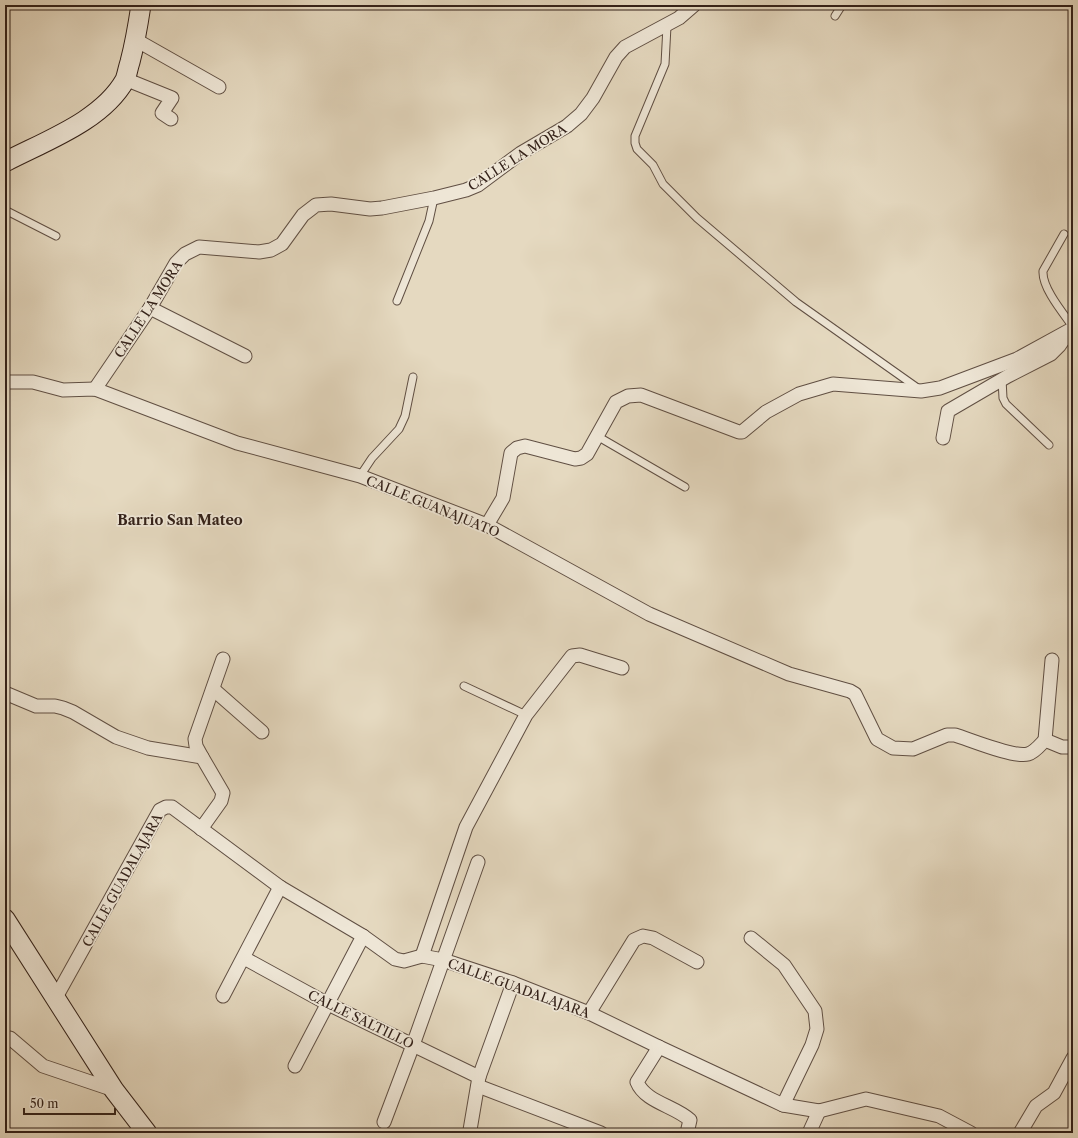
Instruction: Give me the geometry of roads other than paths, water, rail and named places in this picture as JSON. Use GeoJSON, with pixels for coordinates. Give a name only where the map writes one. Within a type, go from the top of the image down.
{"type":"FeatureCollection","features":[{"type":"Feature","properties":{"kind":"street"},"geometry":{"type":"LineString","coordinates":[[5,162],[95,114],[111,99],[125,79],[136,40],[141,5]]}},
{"type":"Feature","properties":{"kind":"street","name":"CALLE LA MORA"},"geometry":{"type":"LineString","coordinates":[[95,389],[150,308],[176,263],[185,254],[199,247],[259,252],[271,250],[282,244],[303,215],[316,205],[331,204],[370,209],[382,208],[466,190],[478,184],[521,154],[568,126],[581,114],[593,98],[616,57],[625,47],[667,26],[680,18],[694,5]]}},
{"type":"Feature","properties":{"kind":"street"},"geometry":{"type":"LineString","coordinates":[[136,40],[219,87]]}},
{"type":"Feature","properties":{"kind":"street"},"geometry":{"type":"LineString","coordinates":[[125,79],[172,98],[162,113],[171,119]]}},
{"type":"Feature","properties":{"kind":"street"},"geometry":{"type":"LineString","coordinates":[[150,308],[245,356]]}},
{"type":"Feature","properties":{"kind":"street"},"geometry":{"type":"LineString","coordinates":[[486,525],[503,498],[511,452],[517,448],[525,446],[575,459],[581,458],[587,454],[616,402],[628,396],[641,395],[739,432],[744,431],[766,412],[799,394],[833,384],[921,391],[940,388],[1017,359],[1071,329]]}},
{"type":"Feature","properties":{"kind":"street"},"geometry":{"type":"LineString","coordinates":[[943,438],[948,411],[1002,379],[1051,354],[1060,346],[1071,329]]}},
{"type":"Feature","properties":{"kind":"street"},"geometry":{"type":"LineString","coordinates":[[5,382],[33,382],[63,390],[95,389]]}},
{"type":"Feature","properties":{"kind":"street","name":"CALLE GUANAJUATO"},"geometry":{"type":"LineString","coordinates":[[95,389],[237,443],[360,476],[486,525],[649,614],[789,674],[850,691],[855,694],[877,739],[893,748],[913,749],[947,735],[955,735],[1016,755],[1028,754],[1035,750],[1045,740]]}},
{"type":"Feature","properties":{"kind":"street"},"geometry":{"type":"LineString","coordinates":[[422,956],[466,827],[526,715],[572,656],[580,655],[622,668]]}},
{"type":"Feature","properties":{"kind":"street"},"geometry":{"type":"LineString","coordinates":[[201,829],[221,801],[223,793],[196,746],[195,739],[223,659]]}},
{"type":"Feature","properties":{"kind":"street"},"geometry":{"type":"LineString","coordinates":[[1052,660],[1045,740],[1062,747],[1073,747]]}},
{"type":"Feature","properties":{"kind":"street"},"geometry":{"type":"LineString","coordinates":[[213,689],[262,732]]}},
{"type":"Feature","properties":{"kind":"street"},"geometry":{"type":"LineString","coordinates":[[5,694],[36,706],[55,706],[63,708],[73,712],[116,737],[148,748],[202,757]]}},
{"type":"Feature","properties":{"kind":"street","name":"CALLE GUADALAJARA"},"geometry":{"type":"LineString","coordinates":[[56,999],[160,810],[166,807],[172,807],[280,887],[363,936],[395,959],[404,961],[422,956],[443,960],[513,983],[589,1013],[783,1105],[819,1111],[866,1099],[939,1116],[971,1133]]}},
{"type":"Feature","properties":{"kind":"street"},"geometry":{"type":"LineString","coordinates":[[384,1122],[413,1046],[478,862]]}},
{"type":"Feature","properties":{"kind":"street"},"geometry":{"type":"LineString","coordinates":[[223,996],[280,887]]}},
{"type":"Feature","properties":{"kind":"street"},"geometry":{"type":"LineString","coordinates":[[5,919],[114,1090],[148,1133]]}},
{"type":"Feature","properties":{"kind":"street"},"geometry":{"type":"LineString","coordinates":[[295,1066],[363,936]]}},
{"type":"Feature","properties":{"kind":"street"},"geometry":{"type":"LineString","coordinates":[[589,1013],[634,940],[643,936],[653,938],[696,962]]}},
{"type":"Feature","properties":{"kind":"street"},"geometry":{"type":"LineString","coordinates":[[751,938],[784,964],[815,1011],[817,1029],[812,1045],[783,1105]]}},
{"type":"Feature","properties":{"kind":"street","name":"CALLE SALTILLO"},"geometry":{"type":"LineString","coordinates":[[244,958],[328,1004],[479,1081],[601,1133]]}},
{"type":"Feature","properties":{"kind":"street"},"geometry":{"type":"LineString","coordinates":[[470,1130],[479,1081],[513,983]]}},
{"type":"Feature","properties":{"kind":"street"},"geometry":{"type":"LineString","coordinates":[[5,1036],[10,1038],[44,1066],[114,1090]]}},
{"type":"Feature","properties":{"kind":"street"},"geometry":{"type":"LineString","coordinates":[[659,1047],[637,1082],[640,1090],[686,1116],[690,1120],[686,1133]]}},
{"type":"Feature","properties":{"kind":"street"},"geometry":{"type":"LineString","coordinates":[[1020,1133],[1036,1106],[1054,1093],[1073,1058]]}},
{"type":"Feature","properties":{"kind":"street"},"geometry":{"type":"LineString","coordinates":[[810,1133],[819,1111]]}},
{"type":"Feature","properties":{"kind":"lane"},"geometry":{"type":"LineString","coordinates":[[835,16],[842,5]]}},
{"type":"Feature","properties":{"kind":"lane"},"geometry":{"type":"LineString","coordinates":[[667,26],[665,64],[635,136],[637,149],[653,164],[663,184],[698,218],[796,302],[921,391]]}},
{"type":"Feature","properties":{"kind":"lane"},"geometry":{"type":"LineString","coordinates":[[397,301],[429,221],[434,198]]}},
{"type":"Feature","properties":{"kind":"lane"},"geometry":{"type":"LineString","coordinates":[[5,210],[56,236]]}},
{"type":"Feature","properties":{"kind":"lane"},"geometry":{"type":"LineString","coordinates":[[1064,234],[1043,271],[1043,274],[1046,284],[1071,329]]}},
{"type":"Feature","properties":{"kind":"lane"},"geometry":{"type":"LineString","coordinates":[[360,476],[372,458],[399,429],[405,416],[413,377]]}},
{"type":"Feature","properties":{"kind":"lane"},"geometry":{"type":"LineString","coordinates":[[1002,379],[1003,398],[1006,404],[1050,445]]}},
{"type":"Feature","properties":{"kind":"lane"},"geometry":{"type":"LineString","coordinates":[[597,436],[685,487]]}},
{"type":"Feature","properties":{"kind":"lane"},"geometry":{"type":"LineString","coordinates":[[464,686],[526,715]]}},
{"type":"Feature","properties":{"kind":"district","name":"Barrio San Mateo"},"geometry":{"type":"Point","coordinates":[180,520]}}]}
